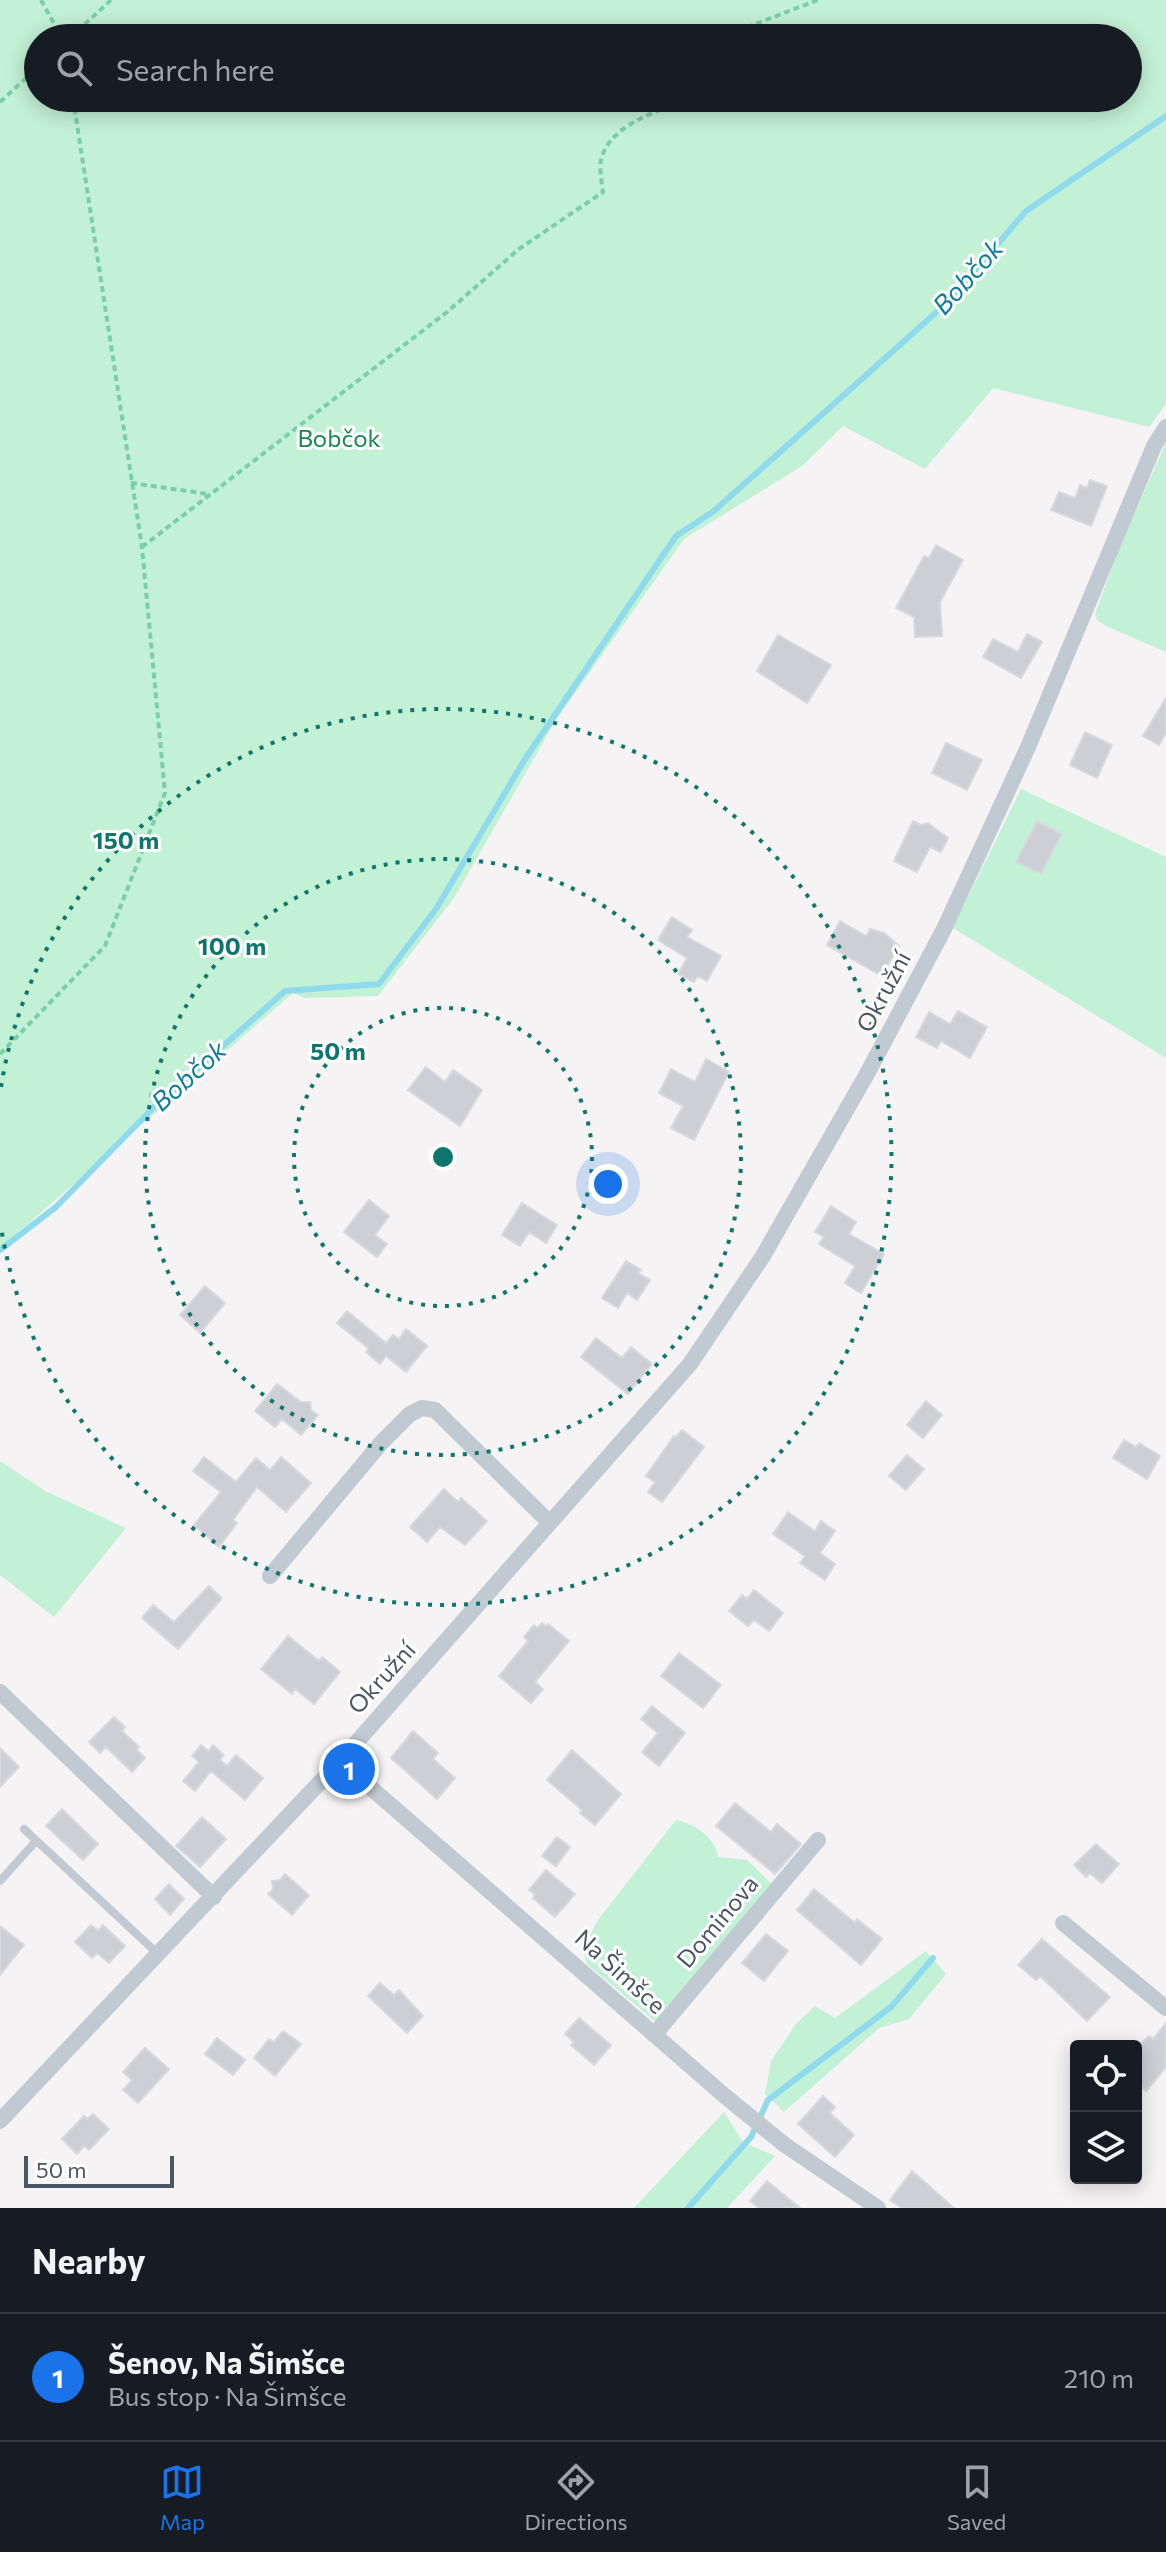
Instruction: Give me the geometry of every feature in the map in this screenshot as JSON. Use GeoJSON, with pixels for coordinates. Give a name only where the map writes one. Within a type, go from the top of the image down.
{"type":"FeatureCollection","features":[{"type":"Feature","properties":{"kind":"street","name":"Okružní"},"geometry":{"type":"LineString","coordinates":[[0,2121],[340,1761],[690,1364],[763,1256],[868,1072],[957,901],[1028,747],[1154,446],[1166,427]]}},
{"type":"Feature","properties":{"kind":"street"},"geometry":{"type":"LineString","coordinates":[[270,1576],[381,1443],[410,1414],[422,1408],[435,1410],[549,1522]]}},
{"type":"Feature","properties":{"kind":"street"},"geometry":{"type":"LineString","coordinates":[[0,1692],[214,1897]]}},
{"type":"Feature","properties":{"kind":"street","name":"Na Šimšce"},"geometry":{"type":"LineString","coordinates":[[340,1761],[785,2145],[878,2208]]}},
{"type":"Feature","properties":{"kind":"street","name":"Dominova"},"geometry":{"type":"LineString","coordinates":[[654,2035],[818,1840]]}},
{"type":"Feature","properties":{"kind":"street"},"geometry":{"type":"LineString","coordinates":[[1063,1923],[1166,2008]]}},
{"type":"Feature","properties":{"kind":"lane"},"geometry":{"type":"LineString","coordinates":[[24,1829],[158,1954]]}},
{"type":"Feature","properties":{"kind":"lane"},"geometry":{"type":"LineString","coordinates":[[0,1881],[36,1841]]}},
{"type":"Feature","properties":{"kind":"path"},"geometry":{"type":"LineString","coordinates":[[41,0],[54,24]]}},
{"type":"Feature","properties":{"kind":"path"},"geometry":{"type":"LineString","coordinates":[[85,24],[111,0]]}},
{"type":"Feature","properties":{"kind":"path"},"geometry":{"type":"LineString","coordinates":[[755,24],[818,0]]}},
{"type":"Feature","properties":{"kind":"path"},"geometry":{"type":"LineString","coordinates":[[0,102],[24,80]]}},
{"type":"Feature","properties":{"kind":"path"},"geometry":{"type":"LineString","coordinates":[[0,1054],[105,946],[165,793],[142,547],[75,112]]}},
{"type":"Feature","properties":{"kind":"path"},"geometry":{"type":"LineString","coordinates":[[142,547],[447,312],[519,249],[603,192],[601,160],[614,137],[655,112]]}},
{"type":"Feature","properties":{"kind":"path"},"geometry":{"type":"LineString","coordinates":[[131,483],[208,494]]}},
{"type":"Feature","properties":{"kind":"green space","name":"Bobčok"},"geometry":{"type":"Polygon","coordinates":[[[0,0],[1166,0],[1166,404],[1149,427],[993,388],[925,469],[843,426],[802,466],[684,539],[556,720],[454,898],[378,996],[305,998],[293,993],[0,1248],[0,0]]]}},
{"type":"Feature","properties":{"kind":"green space"},"geometry":{"type":"Polygon","coordinates":[[[1166,443],[1166,652],[1106,626],[1097,620],[1095,614],[1120,546],[1166,443]]]}},
{"type":"Feature","properties":{"kind":"green space"},"geometry":{"type":"Polygon","coordinates":[[[1021,789],[1166,857],[1166,1058],[953,928],[1021,789]]]}},
{"type":"Feature","properties":{"kind":"green space"},"geometry":{"type":"Polygon","coordinates":[[[0,1461],[45,1491],[126,1528],[54,1617],[0,1575],[0,1461]]]}},
{"type":"Feature","properties":{"kind":"green space"},"geometry":{"type":"Polygon","coordinates":[[[676,1820],[703,1832],[713,1843],[718,1857],[747,1860],[776,1888],[657,2023],[587,1964],[583,1948],[598,1920],[676,1820]]]}},
{"type":"Feature","properties":{"kind":"green space"},"geometry":{"type":"Polygon","coordinates":[[[926,1951],[946,1974],[909,2019],[879,2028],[784,2112],[765,2094],[771,2061],[796,2024],[815,2006],[835,2018],[926,1951]]]}},
{"type":"Feature","properties":{"kind":"green space"},"geometry":{"type":"Polygon","coordinates":[[[724,2112],[743,2142],[775,2156],[727,2208],[634,2208],[724,2112]]]}},
{"type":"Feature","properties":{"kind":"building"},"geometry":{"type":"Polygon","coordinates":[[[1090,480],[1107,486],[1091,526],[1051,510],[1059,492],[1075,498],[1080,485],[1087,488],[1090,480]]]}},
{"type":"Feature","properties":{"kind":"building"},"geometry":{"type":"Polygon","coordinates":[[[936,545],[963,560],[940,602],[942,636],[915,637],[914,617],[896,608],[924,556],[929,558],[936,545]]]}},
{"type":"Feature","properties":{"kind":"building"},"geometry":{"type":"Polygon","coordinates":[[[1027,634],[1042,642],[1021,678],[983,657],[993,639],[1018,652],[1027,634]]]}},
{"type":"Feature","properties":{"kind":"building"},"geometry":{"type":"Polygon","coordinates":[[[778,635],[831,665],[807,703],[757,671],[778,635]]]}},
{"type":"Feature","properties":{"kind":"building"},"geometry":{"type":"Polygon","coordinates":[[[1166,698],[1166,733],[1159,745],[1143,736],[1166,698]]]}},
{"type":"Feature","properties":{"kind":"building"},"geometry":{"type":"Polygon","coordinates":[[[1085,732],[1112,745],[1097,778],[1070,765],[1085,732]]]}},
{"type":"Feature","properties":{"kind":"building"},"geometry":{"type":"Polygon","coordinates":[[[946,743],[982,760],[967,790],[932,773],[946,743]]]}},
{"type":"Feature","properties":{"kind":"building"},"geometry":{"type":"Polygon","coordinates":[[[913,821],[921,825],[928,823],[948,838],[941,852],[930,847],[917,872],[894,861],[913,821]]]}},
{"type":"Feature","properties":{"kind":"building"},"geometry":{"type":"Polygon","coordinates":[[[1037,821],[1062,834],[1041,874],[1016,862],[1037,821]]]}},
{"type":"Feature","properties":{"kind":"building"},"geometry":{"type":"Polygon","coordinates":[[[672,917],[692,930],[687,937],[721,956],[707,981],[698,976],[694,982],[678,974],[687,958],[658,940],[672,917]]]}},
{"type":"Feature","properties":{"kind":"building"},"geometry":{"type":"Polygon","coordinates":[[[840,921],[866,936],[870,929],[884,933],[899,946],[882,976],[827,945],[840,921]]]}},
{"type":"Feature","properties":{"kind":"building"},"geometry":{"type":"Polygon","coordinates":[[[958,1011],[987,1027],[970,1058],[941,1041],[937,1048],[916,1037],[929,1012],[950,1024],[958,1011]]]}},
{"type":"Feature","properties":{"kind":"building"},"geometry":{"type":"Polygon","coordinates":[[[706,1059],[729,1072],[694,1140],[671,1128],[683,1106],[659,1093],[671,1069],[695,1082],[706,1059]]]}},
{"type":"Feature","properties":{"kind":"building"},"geometry":{"type":"Polygon","coordinates":[[[426,1067],[445,1082],[453,1070],[482,1090],[460,1126],[408,1090],[426,1067]]]}},
{"type":"Feature","properties":{"kind":"building"},"geometry":{"type":"Polygon","coordinates":[[[369,1200],[389,1216],[375,1235],[387,1244],[377,1257],[344,1232],[369,1200]]]}},
{"type":"Feature","properties":{"kind":"building"},"geometry":{"type":"Polygon","coordinates":[[[522,1203],[557,1225],[546,1243],[529,1232],[520,1246],[502,1235],[522,1203]]]}},
{"type":"Feature","properties":{"kind":"building"},"geometry":{"type":"Polygon","coordinates":[[[831,1206],[856,1222],[849,1234],[884,1254],[861,1293],[845,1283],[855,1266],[819,1244],[824,1237],[815,1232],[831,1206]]]}},
{"type":"Feature","properties":{"kind":"building"},"geometry":{"type":"Polygon","coordinates":[[[626,1261],[650,1280],[637,1300],[627,1293],[618,1308],[602,1298],[626,1261]]]}},
{"type":"Feature","properties":{"kind":"building"},"geometry":{"type":"Polygon","coordinates":[[[205,1286],[225,1303],[200,1333],[180,1315],[205,1286]]]}},
{"type":"Feature","properties":{"kind":"building"},"geometry":{"type":"Polygon","coordinates":[[[347,1311],[386,1343],[393,1335],[399,1339],[406,1329],[427,1346],[406,1372],[386,1356],[380,1364],[366,1352],[368,1348],[337,1323],[347,1311]]]}},
{"type":"Feature","properties":{"kind":"building"},"geometry":{"type":"Polygon","coordinates":[[[596,1338],[622,1358],[631,1347],[652,1364],[628,1394],[581,1357],[596,1338]]]}},
{"type":"Feature","properties":{"kind":"building"},"geometry":{"type":"Polygon","coordinates":[[[277,1384],[301,1402],[310,1402],[311,1410],[318,1415],[301,1435],[282,1419],[275,1427],[255,1411],[277,1384]]]}},
{"type":"Feature","properties":{"kind":"building"},"geometry":{"type":"Polygon","coordinates":[[[926,1401],[942,1415],[923,1438],[907,1425],[926,1401]]]}},
{"type":"Feature","properties":{"kind":"building"},"geometry":{"type":"Polygon","coordinates":[[[682,1430],[704,1447],[662,1502],[648,1492],[655,1482],[646,1476],[674,1436],[682,1430]]]}},
{"type":"Feature","properties":{"kind":"building"},"geometry":{"type":"Polygon","coordinates":[[[1124,1440],[1136,1447],[1139,1443],[1160,1456],[1147,1479],[1113,1458],[1124,1440]]]}},
{"type":"Feature","properties":{"kind":"building"},"geometry":{"type":"Polygon","coordinates":[[[907,1455],[924,1469],[906,1490],[889,1476],[907,1455]]]}},
{"type":"Feature","properties":{"kind":"building"},"geometry":{"type":"Polygon","coordinates":[[[204,1457],[236,1482],[256,1458],[270,1470],[281,1457],[311,1483],[286,1512],[257,1487],[233,1520],[237,1523],[219,1547],[194,1525],[221,1492],[193,1471],[204,1457]]]}},
{"type":"Feature","properties":{"kind":"building"},"geometry":{"type":"Polygon","coordinates":[[[444,1489],[458,1502],[461,1498],[487,1521],[465,1545],[440,1527],[427,1542],[410,1527],[444,1489]]]}},
{"type":"Feature","properties":{"kind":"building"},"geometry":{"type":"Polygon","coordinates":[[[788,1512],[815,1531],[821,1521],[835,1531],[820,1553],[835,1564],[825,1580],[800,1563],[805,1556],[773,1534],[788,1512]]]}},
{"type":"Feature","properties":{"kind":"building"},"geometry":{"type":"Polygon","coordinates":[[[209,1586],[222,1598],[178,1649],[142,1618],[153,1605],[174,1622],[209,1586]]]}},
{"type":"Feature","properties":{"kind":"building"},"geometry":{"type":"Polygon","coordinates":[[[754,1590],[783,1613],[769,1631],[754,1620],[748,1626],[729,1611],[742,1595],[747,1599],[754,1590]]]}},
{"type":"Feature","properties":{"kind":"building"},"geometry":{"type":"Polygon","coordinates":[[[542,1623],[548,1624],[569,1641],[535,1682],[543,1689],[531,1703],[499,1676],[528,1641],[524,1637],[534,1625],[538,1628],[542,1623]]]}},
{"type":"Feature","properties":{"kind":"building"},"geometry":{"type":"Polygon","coordinates":[[[288,1636],[319,1661],[322,1657],[340,1672],[314,1704],[295,1689],[292,1694],[261,1669],[288,1636]]]}},
{"type":"Feature","properties":{"kind":"building"},"geometry":{"type":"Polygon","coordinates":[[[679,1653],[721,1685],[703,1708],[661,1676],[679,1653]]]}},
{"type":"Feature","properties":{"kind":"building"},"geometry":{"type":"Polygon","coordinates":[[[652,1706],[685,1733],[659,1766],[642,1752],[658,1733],[641,1719],[652,1706]]]}},
{"type":"Feature","properties":{"kind":"building"},"geometry":{"type":"Polygon","coordinates":[[[114,1717],[125,1727],[122,1731],[139,1747],[137,1750],[145,1758],[132,1772],[106,1747],[100,1753],[89,1742],[114,1717]]]}},
{"type":"Feature","properties":{"kind":"building"},"geometry":{"type":"Polygon","coordinates":[[[413,1731],[438,1753],[433,1759],[455,1778],[437,1799],[391,1758],[413,1731]]]}},
{"type":"Feature","properties":{"kind":"building"},"geometry":{"type":"Polygon","coordinates":[[[201,1745],[209,1751],[213,1745],[224,1755],[220,1760],[227,1766],[236,1755],[263,1778],[245,1800],[211,1771],[195,1791],[183,1781],[199,1762],[192,1756],[201,1745]]]}},
{"type":"Feature","properties":{"kind":"building"},"geometry":{"type":"Polygon","coordinates":[[[0,1748],[19,1767],[0,1787],[0,1748]]]}},
{"type":"Feature","properties":{"kind":"building"},"geometry":{"type":"Polygon","coordinates":[[[572,1750],[621,1794],[595,1825],[547,1780],[572,1750]]]}},
{"type":"Feature","properties":{"kind":"building"},"geometry":{"type":"Polygon","coordinates":[[[735,1803],[771,1832],[777,1824],[801,1844],[775,1874],[716,1826],[735,1803]]]}},
{"type":"Feature","properties":{"kind":"building"},"geometry":{"type":"Polygon","coordinates":[[[62,1809],[98,1844],[83,1860],[46,1826],[62,1809]]]}},
{"type":"Feature","properties":{"kind":"building"},"geometry":{"type":"Polygon","coordinates":[[[202,1817],[226,1839],[200,1867],[176,1846],[202,1817]]]}},
{"type":"Feature","properties":{"kind":"building"},"geometry":{"type":"Polygon","coordinates":[[[557,1837],[570,1847],[556,1866],[542,1856],[557,1837]]]}},
{"type":"Feature","properties":{"kind":"building"},"geometry":{"type":"Polygon","coordinates":[[[1096,1844],[1119,1864],[1102,1883],[1090,1873],[1086,1877],[1074,1865],[1096,1844]]]}},
{"type":"Feature","properties":{"kind":"building"},"geometry":{"type":"Polygon","coordinates":[[[546,1870],[575,1894],[555,1917],[533,1898],[535,1895],[529,1890],[546,1870]]]}},
{"type":"Feature","properties":{"kind":"building"},"geometry":{"type":"Polygon","coordinates":[[[285,1874],[309,1895],[292,1915],[268,1894],[273,1889],[272,1881],[280,1880],[285,1874]]]}},
{"type":"Feature","properties":{"kind":"building"},"geometry":{"type":"Polygon","coordinates":[[[169,1884],[184,1899],[170,1915],[155,1899],[169,1884]]]}},
{"type":"Feature","properties":{"kind":"building"},"geometry":{"type":"Polygon","coordinates":[[[814,1889],[855,1923],[857,1919],[882,1939],[861,1965],[797,1910],[814,1889]]]}},
{"type":"Feature","properties":{"kind":"building"},"geometry":{"type":"Polygon","coordinates":[[[91,1925],[98,1931],[103,1925],[125,1946],[109,1963],[97,1953],[92,1958],[75,1942],[91,1925]]]}},
{"type":"Feature","properties":{"kind":"building"},"geometry":{"type":"Polygon","coordinates":[[[0,1926],[24,1945],[0,1975],[0,1926]]]}},
{"type":"Feature","properties":{"kind":"building"},"geometry":{"type":"Polygon","coordinates":[[[766,1934],[788,1951],[764,1981],[742,1963],[766,1934]]]}},
{"type":"Feature","properties":{"kind":"building"},"geometry":{"type":"Polygon","coordinates":[[[1042,1939],[1110,1997],[1087,2021],[1040,1976],[1036,1980],[1018,1965],[1042,1939]]]}},
{"type":"Feature","properties":{"kind":"building"},"geometry":{"type":"Polygon","coordinates":[[[380,1983],[394,1995],[399,1990],[423,2016],[407,2033],[368,1996],[380,1983]]]}},
{"type":"Feature","properties":{"kind":"building"},"geometry":{"type":"Polygon","coordinates":[[[579,2018],[611,2045],[594,2065],[571,2045],[574,2042],[565,2034],[579,2018]]]}},
{"type":"Feature","properties":{"kind":"building"},"geometry":{"type":"Polygon","coordinates":[[[1166,2023],[1166,2067],[1146,2091],[1142,2087],[1142,2042],[1149,2036],[1153,2039],[1166,2023]]]}},
{"type":"Feature","properties":{"kind":"building"},"geometry":{"type":"Polygon","coordinates":[[[283,2031],[301,2044],[275,2076],[254,2058],[269,2039],[274,2042],[283,2031]]]}},
{"type":"Feature","properties":{"kind":"building"},"geometry":{"type":"Polygon","coordinates":[[[217,2038],[245,2060],[233,2075],[205,2054],[217,2038]]]}},
{"type":"Feature","properties":{"kind":"building"},"geometry":{"type":"Polygon","coordinates":[[[145,2048],[169,2069],[138,2103],[123,2090],[132,2080],[123,2072],[145,2048]]]}},
{"type":"Feature","properties":{"kind":"building"},"geometry":{"type":"Polygon","coordinates":[[[823,2096],[835,2107],[830,2113],[854,2135],[835,2157],[798,2124],[823,2096]]]}},
{"type":"Feature","properties":{"kind":"building"},"geometry":{"type":"Polygon","coordinates":[[[93,2114],[109,2129],[89,2150],[84,2146],[77,2154],[62,2139],[84,2116],[87,2119],[93,2114]]]}},
{"type":"Feature","properties":{"kind":"building"},"geometry":{"type":"Polygon","coordinates":[[[912,2171],[954,2208],[902,2208],[890,2200],[912,2171]]]}},
{"type":"Feature","properties":{"kind":"building"},"geometry":{"type":"Polygon","coordinates":[[[767,2181],[800,2208],[759,2208],[750,2201],[767,2181]]]}},
{"type":"Feature","properties":{"kind":"waterway","name":"Bobčok"},"geometry":{"type":"LineString","coordinates":[[0,1250],[56,1207],[153,1108],[285,991],[379,984],[436,909],[525,759],[676,536],[714,511],[949,301],[1026,211],[1166,116]]}},
{"type":"Feature","properties":{"kind":"waterway"},"geometry":{"type":"LineString","coordinates":[[688,2208],[751,2137],[768,2100],[891,2007],[933,1958]]}},
{"type":"Feature","properties":{"kind":"place","name":"Šenov, Na Šimšce"},"geometry":{"type":"Point","coordinates":[349,1769]}}]}
